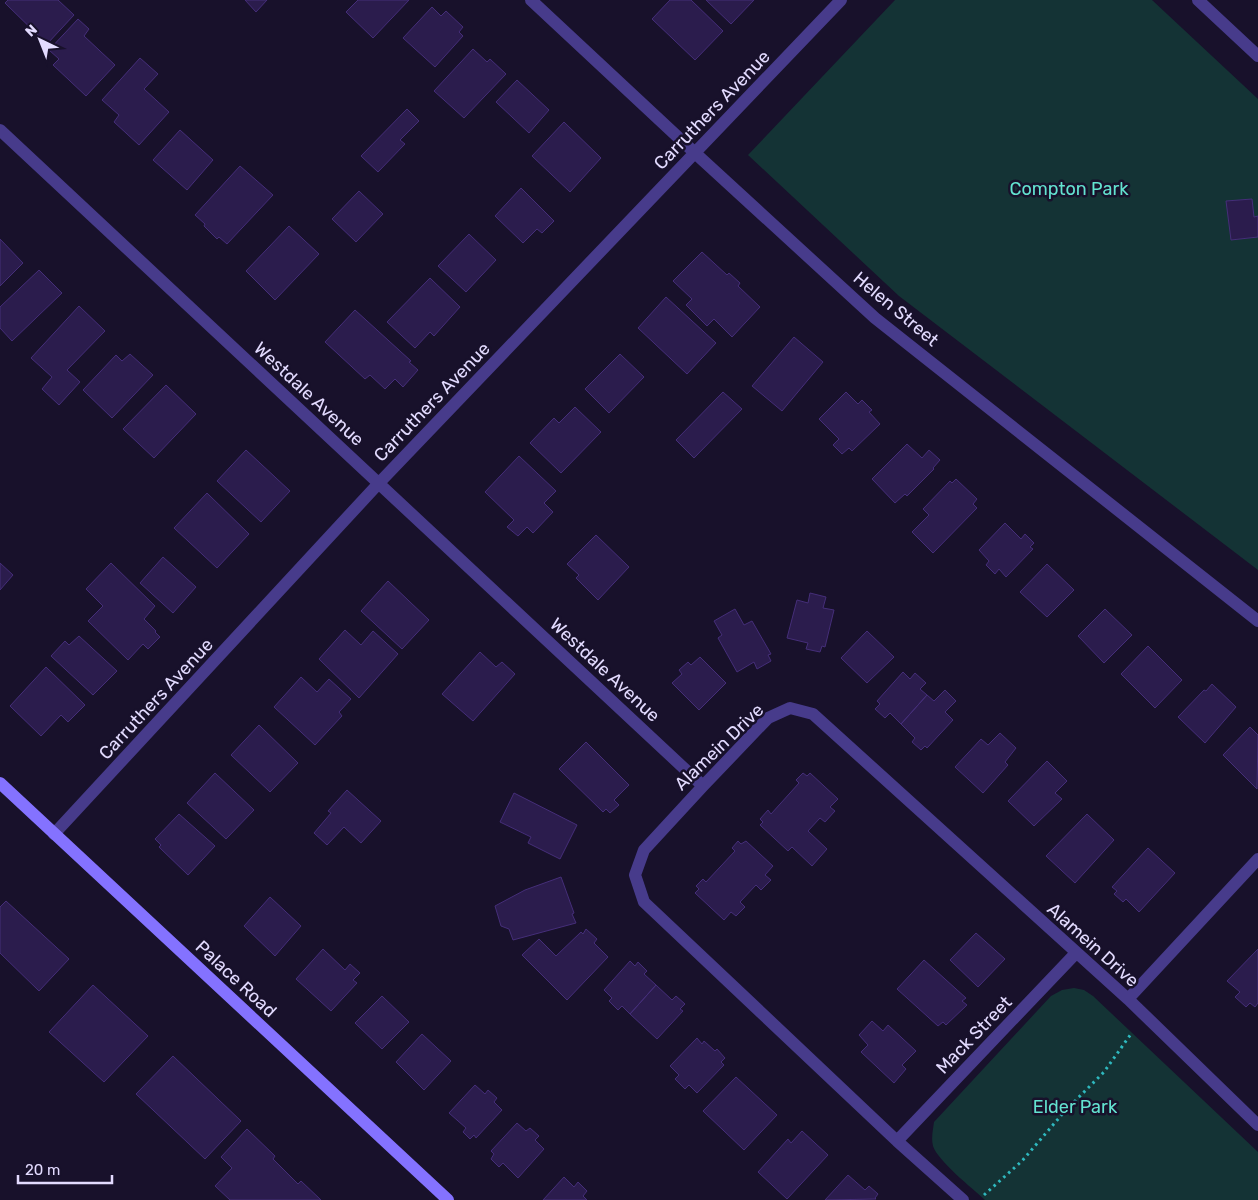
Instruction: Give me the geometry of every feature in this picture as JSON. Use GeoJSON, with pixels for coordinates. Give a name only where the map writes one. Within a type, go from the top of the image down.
{"type":"FeatureCollection","features":[{"type":"Feature","properties":{"kind":"street","name":"Helen Street"},"geometry":{"type":"LineString","coordinates":[[531,0],[875,318],[1258,621]]}},
{"type":"Feature","properties":{"kind":"street","name":"Carruthers Avenue"},"geometry":{"type":"LineString","coordinates":[[54,834],[379,483],[841,0]]}},
{"type":"Feature","properties":{"kind":"street"},"geometry":{"type":"LineString","coordinates":[[1198,0],[1258,56]]}},
{"type":"Feature","properties":{"kind":"street","name":"Westdale Avenue"},"geometry":{"type":"LineString","coordinates":[[0,130],[703,786]]}},
{"type":"Feature","properties":{"kind":"street","name":"Alamein Drive"},"geometry":{"type":"LineString","coordinates":[[963,1200],[897,1141],[644,902],[635,875],[644,850],[768,718],[790,708],[813,714],[1128,999],[1258,1125]]}},
{"type":"Feature","properties":{"kind":"street","name":"Palace Road"},"geometry":{"type":"LineString","coordinates":[[0,783],[448,1200]]}},
{"type":"Feature","properties":{"kind":"street"},"geometry":{"type":"LineString","coordinates":[[1128,999],[1258,858]]}},
{"type":"Feature","properties":{"kind":"street","name":"Mack Street"},"geometry":{"type":"LineString","coordinates":[[897,1141],[1076,953]]}},
{"type":"Feature","properties":{"kind":"path"},"geometry":{"type":"LineString","coordinates":[[978,1200],[1022,1161],[1065,1111],[1104,1072],[1144,1015]]}},
{"type":"Feature","properties":{"kind":"green space","name":"Compton Park"},"geometry":{"type":"Polygon","coordinates":[[[895,0],[1152,0],[1258,99],[1258,570],[899,296],[748,155],[895,0]]]}},
{"type":"Feature","properties":{"kind":"green space","name":"Elder Park"},"geometry":{"type":"Polygon","coordinates":[[[1074,988],[1084,990],[1093,996],[1258,1152],[1258,1200],[985,1200],[941,1159],[933,1146],[934,1122],[1051,996],[1062,990],[1074,988]]]}},
{"type":"Feature","properties":{"kind":"building"},"geometry":{"type":"Polygon","coordinates":[[[8,0],[58,0],[74,15],[47,44],[5,3],[8,0]]]}},
{"type":"Feature","properties":{"kind":"building"},"geometry":{"type":"Polygon","coordinates":[[[245,0],[267,0],[256,12],[245,0]]]}},
{"type":"Feature","properties":{"kind":"building"},"geometry":{"type":"Polygon","coordinates":[[[358,0],[409,0],[373,38],[346,12],[358,0]]]}},
{"type":"Feature","properties":{"kind":"building"},"geometry":{"type":"Polygon","coordinates":[[[670,0],[691,0],[723,31],[695,60],[652,19],[670,0]]]}},
{"type":"Feature","properties":{"kind":"building"},"geometry":{"type":"Polygon","coordinates":[[[706,0],[754,0],[731,24],[706,0]]]}},
{"type":"Feature","properties":{"kind":"building"},"geometry":{"type":"Polygon","coordinates":[[[432,7],[441,16],[446,11],[463,27],[459,32],[463,36],[435,67],[403,38],[432,7]]]}},
{"type":"Feature","properties":{"kind":"building"},"geometry":{"type":"Polygon","coordinates":[[[78,19],[89,29],[84,36],[115,65],[86,96],[53,65],[59,59],[49,50],[78,19]]]}},
{"type":"Feature","properties":{"kind":"building"},"geometry":{"type":"Polygon","coordinates":[[[473,49],[487,62],[490,59],[506,74],[464,118],[434,91],[473,49]]]}},
{"type":"Feature","properties":{"kind":"building"},"geometry":{"type":"Polygon","coordinates":[[[140,58],[158,74],[144,89],[169,112],[139,145],[114,122],[119,115],[102,100],[140,58]]]}},
{"type":"Feature","properties":{"kind":"building"},"geometry":{"type":"Polygon","coordinates":[[[517,80],[549,110],[529,133],[496,102],[517,80]]]}},
{"type":"Feature","properties":{"kind":"building"},"geometry":{"type":"Polygon","coordinates":[[[407,109],[419,121],[400,140],[405,144],[378,172],[361,156],[407,109]]]}},
{"type":"Feature","properties":{"kind":"building"},"geometry":{"type":"Polygon","coordinates":[[[564,122],[601,158],[570,192],[532,156],[564,122]]]}},
{"type":"Feature","properties":{"kind":"building"},"geometry":{"type":"Polygon","coordinates":[[[180,130],[213,160],[187,190],[153,160],[180,130]]]}},
{"type":"Feature","properties":{"kind":"building"},"geometry":{"type":"Polygon","coordinates":[[[240,166],[273,195],[227,244],[219,237],[217,239],[195,215],[240,166]]]}},
{"type":"Feature","properties":{"kind":"building"},"geometry":{"type":"Polygon","coordinates":[[[521,188],[554,221],[542,233],[537,229],[523,243],[495,216],[521,188]]]}},
{"type":"Feature","properties":{"kind":"building"},"geometry":{"type":"Polygon","coordinates":[[[359,191],[383,214],[356,242],[332,219],[359,191]]]}},
{"type":"Feature","properties":{"kind":"building"},"geometry":{"type":"Polygon","coordinates":[[[1252,199],[1254,217],[1258,216],[1258,237],[1231,240],[1226,201],[1252,199]]]}},
{"type":"Feature","properties":{"kind":"building"},"geometry":{"type":"Polygon","coordinates":[[[289,226],[319,254],[275,300],[246,271],[289,226]]]}},
{"type":"Feature","properties":{"kind":"building"},"geometry":{"type":"Polygon","coordinates":[[[469,234],[496,260],[466,292],[438,266],[469,234]]]}},
{"type":"Feature","properties":{"kind":"building"},"geometry":{"type":"Polygon","coordinates":[[[0,239],[23,263],[0,286],[0,239]]]}},
{"type":"Feature","properties":{"kind":"building"},"geometry":{"type":"Polygon","coordinates":[[[702,252],[727,275],[729,273],[740,283],[738,286],[760,307],[732,337],[714,319],[707,326],[686,305],[692,299],[673,281],[702,252]]]}},
{"type":"Feature","properties":{"kind":"building"},"geometry":{"type":"Polygon","coordinates":[[[39,270],[62,293],[12,341],[0,328],[0,307],[39,270]]]}},
{"type":"Feature","properties":{"kind":"building"},"geometry":{"type":"Polygon","coordinates":[[[430,278],[460,307],[434,336],[430,332],[415,348],[387,322],[430,278]]]}},
{"type":"Feature","properties":{"kind":"building"},"geometry":{"type":"Polygon","coordinates":[[[666,297],[716,343],[687,374],[638,328],[666,297]]]}},
{"type":"Feature","properties":{"kind":"building"},"geometry":{"type":"Polygon","coordinates":[[[79,306],[105,331],[67,370],[80,382],[59,405],[42,389],[52,377],[31,358],[79,306]]]}},
{"type":"Feature","properties":{"kind":"building"},"geometry":{"type":"Polygon","coordinates":[[[355,310],[411,361],[409,362],[418,370],[403,387],[395,379],[385,389],[370,375],[365,379],[325,342],[355,310]]]}},
{"type":"Feature","properties":{"kind":"building"},"geometry":{"type":"Polygon","coordinates":[[[794,337],[823,362],[782,411],[752,386],[794,337]]]}},
{"type":"Feature","properties":{"kind":"building"},"geometry":{"type":"Polygon","coordinates":[[[130,354],[153,375],[112,418],[83,390],[116,355],[122,361],[130,354]]]}},
{"type":"Feature","properties":{"kind":"building"},"geometry":{"type":"Polygon","coordinates":[[[620,354],[644,377],[609,413],[585,389],[620,354]]]}},
{"type":"Feature","properties":{"kind":"building"},"geometry":{"type":"Polygon","coordinates":[[[166,385],[196,414],[154,458],[123,429],[166,385]]]}},
{"type":"Feature","properties":{"kind":"building"},"geometry":{"type":"Polygon","coordinates":[[[723,392],[742,409],[694,458],[676,440],[723,392]]]}},
{"type":"Feature","properties":{"kind":"building"},"geometry":{"type":"Polygon","coordinates":[[[846,392],[858,404],[862,400],[872,410],[869,412],[880,424],[852,451],[849,448],[842,454],[833,445],[839,439],[819,419],[846,392]]]}},
{"type":"Feature","properties":{"kind":"building"},"geometry":{"type":"Polygon","coordinates":[[[575,407],[601,432],[561,473],[530,443],[554,418],[559,423],[575,407]]]}},
{"type":"Feature","properties":{"kind":"building"},"geometry":{"type":"Polygon","coordinates":[[[907,444],[922,458],[929,450],[940,460],[934,469],[907,496],[905,494],[895,503],[872,479],[907,444]]]}},
{"type":"Feature","properties":{"kind":"building"},"geometry":{"type":"Polygon","coordinates":[[[246,450],[290,491],[261,522],[217,481],[246,450]]]}},
{"type":"Feature","properties":{"kind":"building"},"geometry":{"type":"Polygon","coordinates":[[[519,456],[556,491],[544,503],[553,512],[533,533],[527,527],[518,536],[507,527],[514,520],[485,492],[519,456]]]}},
{"type":"Feature","properties":{"kind":"building"},"geometry":{"type":"Polygon","coordinates":[[[956,479],[977,499],[973,504],[977,508],[933,553],[912,532],[929,515],[923,509],[950,481],[952,483],[956,479]]]}},
{"type":"Feature","properties":{"kind":"building"},"geometry":{"type":"Polygon","coordinates":[[[207,493],[249,534],[217,568],[174,528],[207,493]]]}},
{"type":"Feature","properties":{"kind":"building"},"geometry":{"type":"Polygon","coordinates":[[[1005,523],[1021,539],[1025,534],[1034,543],[1030,547],[1033,549],[1006,577],[999,569],[995,574],[986,565],[989,561],[979,550],[1005,523]]]}},
{"type":"Feature","properties":{"kind":"building"},"geometry":{"type":"Polygon","coordinates":[[[596,535],[629,567],[598,600],[576,578],[579,575],[567,564],[596,535]]]}},
{"type":"Feature","properties":{"kind":"building"},"geometry":{"type":"Polygon","coordinates":[[[163,557],[196,587],[173,613],[140,583],[163,557]]]}},
{"type":"Feature","properties":{"kind":"building"},"geometry":{"type":"Polygon","coordinates":[[[0,563],[13,575],[0,590],[0,563]]]}},
{"type":"Feature","properties":{"kind":"building"},"geometry":{"type":"Polygon","coordinates":[[[111,563],[155,606],[144,619],[160,637],[148,649],[143,644],[128,660],[88,621],[103,606],[86,589],[111,563]]]}},
{"type":"Feature","properties":{"kind":"building"},"geometry":{"type":"Polygon","coordinates":[[[1047,564],[1074,590],[1047,617],[1020,592],[1047,564]]]}},
{"type":"Feature","properties":{"kind":"building"},"geometry":{"type":"Polygon","coordinates":[[[388,581],[429,620],[402,649],[361,611],[388,581]]]}},
{"type":"Feature","properties":{"kind":"building"},"geometry":{"type":"Polygon","coordinates":[[[810,593],[826,597],[823,608],[834,610],[825,647],[822,646],[820,652],[806,649],[808,643],[787,638],[797,600],[808,603],[810,593]]]}},
{"type":"Feature","properties":{"kind":"building"},"geometry":{"type":"Polygon","coordinates":[[[735,609],[744,625],[752,621],[771,654],[768,655],[771,661],[757,669],[754,662],[737,672],[718,638],[722,635],[714,621],[735,609]]]}},
{"type":"Feature","properties":{"kind":"building"},"geometry":{"type":"Polygon","coordinates":[[[1105,609],[1132,635],[1104,663],[1078,636],[1105,609]]]}},
{"type":"Feature","properties":{"kind":"building"},"geometry":{"type":"Polygon","coordinates":[[[345,630],[361,645],[373,631],[398,654],[359,698],[319,659],[345,630]]]}},
{"type":"Feature","properties":{"kind":"building"},"geometry":{"type":"Polygon","coordinates":[[[867,631],[894,657],[867,683],[841,658],[867,631]]]}},
{"type":"Feature","properties":{"kind":"building"},"geometry":{"type":"Polygon","coordinates":[[[79,636],[117,671],[93,695],[51,656],[65,641],[69,645],[79,636]]]}},
{"type":"Feature","properties":{"kind":"building"},"geometry":{"type":"Polygon","coordinates":[[[1148,646],[1182,680],[1155,708],[1121,674],[1148,646]]]}},
{"type":"Feature","properties":{"kind":"building"},"geometry":{"type":"Polygon","coordinates":[[[480,652],[496,667],[502,662],[515,674],[473,721],[442,694],[480,652]]]}},
{"type":"Feature","properties":{"kind":"building"},"geometry":{"type":"Polygon","coordinates":[[[700,657],[726,683],[699,710],[672,683],[682,674],[679,670],[688,662],[691,665],[700,657]]]}},
{"type":"Feature","properties":{"kind":"building"},"geometry":{"type":"Polygon","coordinates":[[[46,667],[85,705],[68,722],[61,715],[41,736],[10,706],[46,667]]]}},
{"type":"Feature","properties":{"kind":"building"},"geometry":{"type":"Polygon","coordinates":[[[903,672],[910,679],[915,673],[926,683],[920,689],[927,695],[901,724],[890,713],[885,718],[875,709],[880,704],[877,701],[903,672]]]}},
{"type":"Feature","properties":{"kind":"building"},"geometry":{"type":"Polygon","coordinates":[[[301,677],[317,692],[329,679],[351,699],[339,712],[342,716],[315,745],[274,707],[301,677]]]}},
{"type":"Feature","properties":{"kind":"building"},"geometry":{"type":"Polygon","coordinates":[[[1212,684],[1236,707],[1205,743],[1178,717],[1212,684]]]}},
{"type":"Feature","properties":{"kind":"building"},"geometry":{"type":"Polygon","coordinates":[[[945,690],[956,701],[945,712],[953,720],[927,748],[925,746],[921,750],[912,742],[915,738],[901,724],[927,695],[934,701],[945,690]]]}},
{"type":"Feature","properties":{"kind":"building"},"geometry":{"type":"Polygon","coordinates":[[[259,725],[298,763],[270,792],[231,755],[259,725]]]}},
{"type":"Feature","properties":{"kind":"building"},"geometry":{"type":"Polygon","coordinates":[[[1250,727],[1258,735],[1257,789],[1223,755],[1250,727]]]}},
{"type":"Feature","properties":{"kind":"building"},"geometry":{"type":"Polygon","coordinates":[[[1000,733],[1016,748],[1005,762],[1008,765],[983,793],[955,767],[981,739],[988,745],[1000,733]]]}},
{"type":"Feature","properties":{"kind":"building"},"geometry":{"type":"Polygon","coordinates":[[[586,742],[629,785],[614,800],[619,805],[610,813],[606,809],[603,812],[559,769],[586,742]]]}},
{"type":"Feature","properties":{"kind":"building"},"geometry":{"type":"Polygon","coordinates":[[[1047,761],[1067,781],[1055,793],[1062,799],[1034,826],[1008,801],[1047,761]]]}},
{"type":"Feature","properties":{"kind":"building"},"geometry":{"type":"Polygon","coordinates":[[[215,773],[254,810],[226,839],[187,803],[215,773]]]}},
{"type":"Feature","properties":{"kind":"building"},"geometry":{"type":"Polygon","coordinates":[[[803,773],[807,776],[810,773],[838,799],[830,807],[835,811],[825,822],[820,818],[808,831],[827,849],[812,866],[792,847],[788,851],[760,825],[763,822],[760,819],[768,810],[771,814],[799,783],[796,780],[803,773]]]}},
{"type":"Feature","properties":{"kind":"building"},"geometry":{"type":"Polygon","coordinates":[[[347,790],[381,821],[361,843],[344,827],[327,845],[314,833],[331,813],[328,811],[347,790]]]}},
{"type":"Feature","properties":{"kind":"building"},"geometry":{"type":"Polygon","coordinates":[[[514,793],[577,825],[560,859],[528,843],[531,837],[500,822],[514,793]]]}},
{"type":"Feature","properties":{"kind":"building"},"geometry":{"type":"Polygon","coordinates":[[[179,814],[215,846],[188,875],[159,847],[161,845],[155,839],[179,814]]]}},
{"type":"Feature","properties":{"kind":"building"},"geometry":{"type":"Polygon","coordinates":[[[1087,814],[1114,840],[1075,883],[1046,856],[1087,814]]]}},
{"type":"Feature","properties":{"kind":"building"},"geometry":{"type":"Polygon","coordinates":[[[738,841],[741,844],[746,841],[773,866],[765,875],[771,880],[761,890],[756,885],[740,902],[745,907],[736,916],[731,912],[724,920],[695,893],[699,889],[696,886],[703,879],[706,882],[735,851],[732,848],[738,841]]]}},
{"type":"Feature","properties":{"kind":"building"},"geometry":{"type":"Polygon","coordinates":[[[1148,848],[1175,873],[1139,912],[1126,899],[1123,902],[1114,894],[1117,891],[1112,887],[1148,848]]]}},
{"type":"Feature","properties":{"kind":"building"},"geometry":{"type":"Polygon","coordinates":[[[561,877],[576,923],[513,940],[509,929],[501,926],[495,906],[525,890],[561,877]]]}},
{"type":"Feature","properties":{"kind":"building"},"geometry":{"type":"Polygon","coordinates":[[[270,897],[301,926],[275,956],[244,926],[270,897]]]}},
{"type":"Feature","properties":{"kind":"building"},"geometry":{"type":"Polygon","coordinates":[[[6,901],[69,959],[39,991],[0,953],[0,907],[6,901]]]}},
{"type":"Feature","properties":{"kind":"building"},"geometry":{"type":"Polygon","coordinates":[[[586,929],[597,939],[594,943],[608,957],[567,1000],[522,955],[539,939],[556,956],[581,932],[583,934],[586,929]]]}},
{"type":"Feature","properties":{"kind":"building"},"geometry":{"type":"Polygon","coordinates":[[[976,933],[1005,959],[978,987],[950,960],[976,933]]]}},
{"type":"Feature","properties":{"kind":"building"},"geometry":{"type":"Polygon","coordinates":[[[323,949],[345,970],[350,964],[360,973],[353,980],[357,983],[331,1011],[296,979],[323,949]]]}},
{"type":"Feature","properties":{"kind":"building"},"geometry":{"type":"Polygon","coordinates":[[[1258,949],[1258,1003],[1255,1007],[1250,1003],[1246,1007],[1235,997],[1240,992],[1227,981],[1258,949]]]}},
{"type":"Feature","properties":{"kind":"building"},"geometry":{"type":"Polygon","coordinates":[[[924,960],[966,998],[962,1001],[967,1005],[946,1025],[943,1022],[938,1026],[897,989],[924,960]]]}},
{"type":"Feature","properties":{"kind":"building"},"geometry":{"type":"Polygon","coordinates":[[[630,961],[635,966],[638,962],[647,971],[644,974],[656,985],[630,1014],[622,1006],[618,1010],[609,1001],[612,998],[604,990],[630,961]]]}},
{"type":"Feature","properties":{"kind":"building"},"geometry":{"type":"Polygon","coordinates":[[[93,985],[148,1036],[104,1082],[49,1032],[93,985]]]}},
{"type":"Feature","properties":{"kind":"building"},"geometry":{"type":"Polygon","coordinates":[[[656,985],[672,1000],[676,996],[685,1004],[680,1009],[683,1011],[657,1039],[630,1014],[656,985]]]}},
{"type":"Feature","properties":{"kind":"building"},"geometry":{"type":"Polygon","coordinates":[[[382,996],[409,1022],[382,1049],[355,1023],[382,996]]]}},
{"type":"Feature","properties":{"kind":"building"},"geometry":{"type":"Polygon","coordinates":[[[872,1021],[883,1031],[888,1025],[916,1051],[902,1065],[906,1069],[894,1083],[861,1052],[868,1045],[859,1035],[872,1021]]]}},
{"type":"Feature","properties":{"kind":"building"},"geometry":{"type":"Polygon","coordinates":[[[422,1034],[451,1061],[424,1090],[396,1062],[422,1034]]]}},
{"type":"Feature","properties":{"kind":"building"},"geometry":{"type":"Polygon","coordinates":[[[697,1038],[702,1044],[704,1041],[715,1051],[717,1049],[725,1058],[721,1062],[724,1065],[697,1093],[689,1085],[685,1089],[675,1079],[679,1075],[670,1066],[697,1038]]]}},
{"type":"Feature","properties":{"kind":"building"},"geometry":{"type":"Polygon","coordinates":[[[173,1056],[241,1121],[205,1159],[136,1094],[173,1056]]]}},
{"type":"Feature","properties":{"kind":"building"},"geometry":{"type":"Polygon","coordinates":[[[736,1077],[777,1115],[744,1150],[703,1111],[736,1077]]]}},
{"type":"Feature","properties":{"kind":"building"},"geometry":{"type":"Polygon","coordinates":[[[475,1085],[485,1094],[488,1090],[497,1098],[494,1102],[502,1110],[476,1138],[474,1135],[470,1139],[463,1132],[466,1128],[449,1113],[475,1085]]]}},
{"type":"Feature","properties":{"kind":"building"},"geometry":{"type":"Polygon","coordinates":[[[517,1123],[526,1131],[530,1128],[539,1136],[535,1140],[544,1149],[518,1178],[503,1163],[499,1167],[491,1159],[494,1154],[491,1151],[517,1123]]]}},
{"type":"Feature","properties":{"kind":"building"},"geometry":{"type":"Polygon","coordinates":[[[247,1129],[275,1156],[273,1159],[298,1184],[301,1181],[321,1200],[230,1200],[215,1186],[232,1168],[221,1157],[247,1129]]]}},
{"type":"Feature","properties":{"kind":"building"},"geometry":{"type":"Polygon","coordinates":[[[802,1131],[828,1155],[787,1199],[758,1172],[788,1139],[791,1143],[802,1131]]]}},
{"type":"Feature","properties":{"kind":"building"},"geometry":{"type":"Polygon","coordinates":[[[848,1175],[865,1190],[869,1186],[878,1194],[876,1199],[825,1200],[848,1175]]]}},
{"type":"Feature","properties":{"kind":"building"},"geometry":{"type":"Polygon","coordinates":[[[564,1177],[574,1187],[578,1182],[587,1191],[583,1196],[587,1200],[543,1200],[564,1177]]]}}]}
